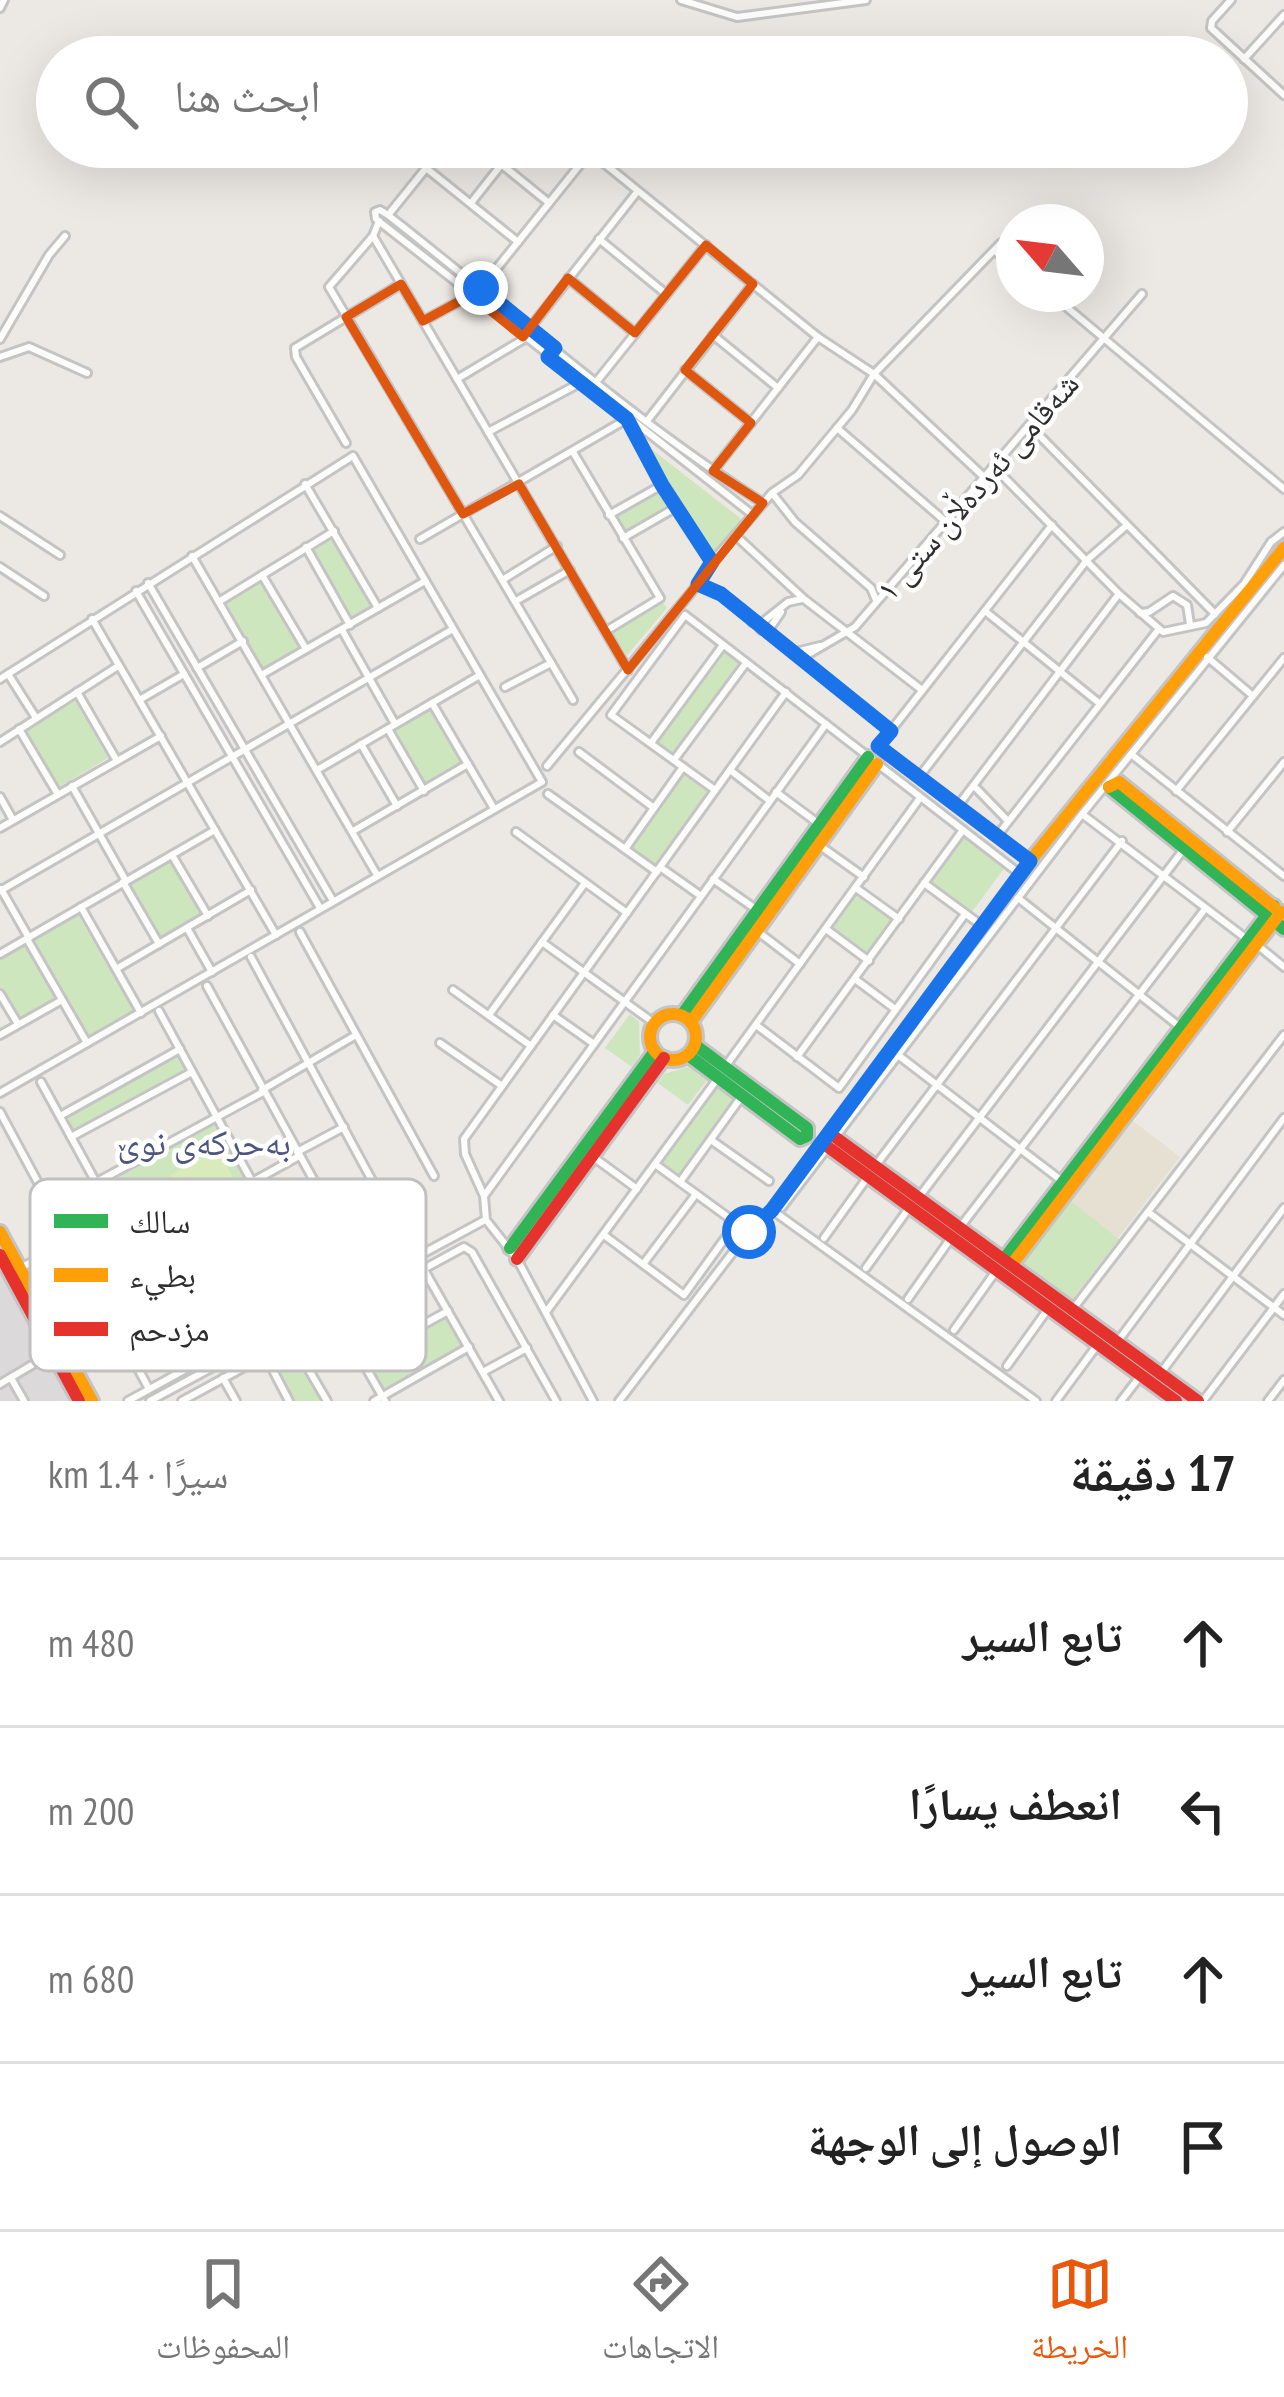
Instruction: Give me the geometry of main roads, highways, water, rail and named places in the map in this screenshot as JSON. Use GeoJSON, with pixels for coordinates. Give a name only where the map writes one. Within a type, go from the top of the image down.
{"type":"FeatureCollection","features":[{"type":"Feature","properties":{"kind":"district","name":"بەحرکەی نوێ"},"geometry":{"type":"Point","coordinates":[204,1142]}}]}
